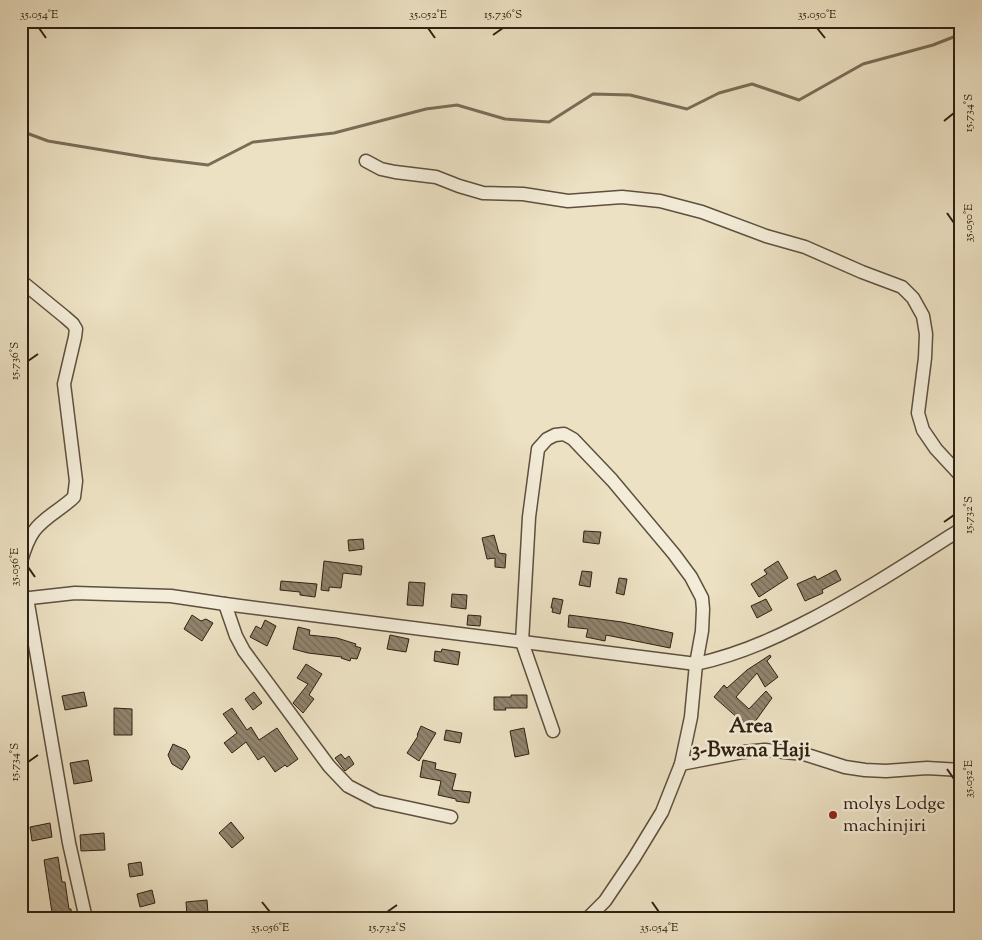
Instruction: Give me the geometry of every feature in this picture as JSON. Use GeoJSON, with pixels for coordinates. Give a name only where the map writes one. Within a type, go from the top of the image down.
{"type":"FeatureCollection","features":[{"type":"Feature","properties":{"kind":"street"},"geometry":{"type":"LineString","coordinates":[[366,161],[381,169],[436,178],[483,193],[523,194],[568,201],[622,197],[660,201],[702,212],[766,236],[805,247],[902,287],[913,298],[923,316],[926,334],[918,413],[923,430],[936,449],[961,476]]}},
{"type":"Feature","properties":{"kind":"street"},"geometry":{"type":"LineString","coordinates":[[21,280],[73,324],[76,329],[64,384],[76,481],[74,497],[34,531],[21,561]]}},
{"type":"Feature","properties":{"kind":"street"},"geometry":{"type":"LineString","coordinates":[[553,731],[522,642],[529,517],[538,449],[547,439],[555,435],[564,434],[573,439],[612,480],[674,554],[691,577],[702,598],[703,609],[691,717],[681,764],[662,812],[634,858],[604,901],[587,919]]}},
{"type":"Feature","properties":{"kind":"street"},"geometry":{"type":"LineString","coordinates":[[86,919],[69,843],[24,599],[76,593],[170,596],[696,664],[749,648],[834,608],[961,529]]}},
{"type":"Feature","properties":{"kind":"street"},"geometry":{"type":"LineString","coordinates":[[225,604],[236,636],[244,651],[329,766],[348,786],[377,801],[451,817]]}},
{"type":"Feature","properties":{"kind":"street"},"geometry":{"type":"LineString","coordinates":[[681,764],[743,752],[765,750],[804,754],[865,770],[886,771],[927,768],[961,770]]}},
{"type":"Feature","properties":{"kind":"building"},"geometry":{"type":"Polygon","coordinates":[[[584,531],[601,532],[599,544],[583,542],[584,531]]]}},
{"type":"Feature","properties":{"kind":"building"},"geometry":{"type":"Polygon","coordinates":[[[494,535],[499,553],[506,554],[505,568],[495,567],[495,558],[487,559],[482,538],[494,535]]]}},
{"type":"Feature","properties":{"kind":"building"},"geometry":{"type":"Polygon","coordinates":[[[363,539],[364,549],[349,551],[348,540],[363,539]]]}},
{"type":"Feature","properties":{"kind":"building"},"geometry":{"type":"Polygon","coordinates":[[[324,561],[362,566],[361,575],[343,573],[341,588],[329,587],[329,591],[321,590],[324,561]]]}},
{"type":"Feature","properties":{"kind":"building"},"geometry":{"type":"Polygon","coordinates":[[[778,561],[788,578],[759,597],[751,584],[767,574],[764,570],[778,561]]]}},
{"type":"Feature","properties":{"kind":"building"},"geometry":{"type":"Polygon","coordinates":[[[836,570],[841,580],[822,590],[823,593],[805,601],[797,584],[815,576],[817,580],[836,570]]]}},
{"type":"Feature","properties":{"kind":"building"},"geometry":{"type":"Polygon","coordinates":[[[582,571],[592,572],[590,587],[579,585],[582,571]]]}},
{"type":"Feature","properties":{"kind":"building"},"geometry":{"type":"Polygon","coordinates":[[[619,578],[627,579],[624,595],[616,593],[619,578]]]}},
{"type":"Feature","properties":{"kind":"building"},"geometry":{"type":"Polygon","coordinates":[[[281,581],[317,584],[315,597],[300,595],[300,592],[280,590],[281,581]]]}},
{"type":"Feature","properties":{"kind":"building"},"geometry":{"type":"Polygon","coordinates":[[[409,582],[425,583],[423,606],[407,605],[409,582]]]}},
{"type":"Feature","properties":{"kind":"building"},"geometry":{"type":"Polygon","coordinates":[[[452,594],[467,595],[466,609],[451,607],[452,594]]]}},
{"type":"Feature","properties":{"kind":"building"},"geometry":{"type":"Polygon","coordinates":[[[553,598],[563,600],[560,614],[552,612],[553,598]]]}},
{"type":"Feature","properties":{"kind":"building"},"geometry":{"type":"Polygon","coordinates":[[[766,599],[772,610],[757,618],[751,606],[766,599]]]}},
{"type":"Feature","properties":{"kind":"building"},"geometry":{"type":"Polygon","coordinates":[[[192,615],[201,621],[206,619],[213,623],[202,641],[184,629],[192,615]]]}},
{"type":"Feature","properties":{"kind":"building"},"geometry":{"type":"Polygon","coordinates":[[[468,615],[481,616],[480,626],[467,625],[468,615]]]}},
{"type":"Feature","properties":{"kind":"building"},"geometry":{"type":"Polygon","coordinates":[[[569,615],[622,622],[673,633],[670,648],[606,635],[605,641],[586,637],[588,629],[568,627],[569,615]]]}},
{"type":"Feature","properties":{"kind":"building"},"geometry":{"type":"Polygon","coordinates":[[[265,620],[276,626],[267,646],[250,637],[256,626],[261,629],[265,620]]]}},
{"type":"Feature","properties":{"kind":"building"},"geometry":{"type":"Polygon","coordinates":[[[298,627],[310,630],[309,635],[337,638],[356,644],[355,646],[361,648],[357,659],[351,658],[350,661],[342,657],[308,653],[293,649],[298,627]]]}},
{"type":"Feature","properties":{"kind":"building"},"geometry":{"type":"Polygon","coordinates":[[[390,635],[409,639],[406,652],[387,649],[390,635]]]}},
{"type":"Feature","properties":{"kind":"building"},"geometry":{"type":"Polygon","coordinates":[[[442,649],[460,652],[458,665],[434,661],[435,651],[441,652],[442,649]]]}},
{"type":"Feature","properties":{"kind":"building"},"geometry":{"type":"Polygon","coordinates":[[[770,655],[771,657],[767,661],[778,677],[765,687],[757,673],[736,697],[749,709],[766,691],[772,698],[749,730],[714,697],[724,685],[727,688],[747,670],[770,655]]]}},
{"type":"Feature","properties":{"kind":"building"},"geometry":{"type":"Polygon","coordinates":[[[306,664],[322,674],[309,695],[314,699],[303,713],[293,703],[308,684],[297,678],[306,664]]]}},
{"type":"Feature","properties":{"kind":"building"},"geometry":{"type":"Polygon","coordinates":[[[84,692],[87,706],[65,710],[62,696],[84,692]]]}},
{"type":"Feature","properties":{"kind":"building"},"geometry":{"type":"Polygon","coordinates":[[[254,692],[262,703],[253,710],[245,699],[254,692]]]}},
{"type":"Feature","properties":{"kind":"building"},"geometry":{"type":"Polygon","coordinates":[[[511,695],[527,695],[527,708],[494,710],[494,697],[511,697],[511,695]]]}},
{"type":"Feature","properties":{"kind":"building"},"geometry":{"type":"Polygon","coordinates":[[[114,708],[132,709],[132,735],[114,735],[114,708]]]}},
{"type":"Feature","properties":{"kind":"building"},"geometry":{"type":"Polygon","coordinates":[[[232,708],[247,730],[251,727],[259,740],[277,728],[298,759],[287,767],[285,765],[275,772],[264,756],[258,760],[246,742],[232,753],[224,743],[237,733],[223,714],[232,708]]]}},
{"type":"Feature","properties":{"kind":"building"},"geometry":{"type":"Polygon","coordinates":[[[421,726],[436,733],[419,761],[407,753],[418,736],[421,726]]]}},
{"type":"Feature","properties":{"kind":"building"},"geometry":{"type":"Polygon","coordinates":[[[524,728],[529,754],[515,757],[510,731],[524,728]]]}},
{"type":"Feature","properties":{"kind":"building"},"geometry":{"type":"Polygon","coordinates":[[[446,730],[462,733],[460,743],[444,740],[446,730]]]}},
{"type":"Feature","properties":{"kind":"building"},"geometry":{"type":"Polygon","coordinates":[[[173,744],[186,750],[190,757],[182,770],[172,764],[168,755],[173,744]]]}},
{"type":"Feature","properties":{"kind":"building"},"geometry":{"type":"Polygon","coordinates":[[[341,754],[345,759],[349,756],[354,764],[345,771],[335,758],[341,754]]]}},
{"type":"Feature","properties":{"kind":"building"},"geometry":{"type":"Polygon","coordinates":[[[88,760],[92,781],[74,784],[70,763],[88,760]]]}},
{"type":"Feature","properties":{"kind":"building"},"geometry":{"type":"Polygon","coordinates":[[[423,760],[436,763],[435,769],[456,774],[452,790],[471,792],[469,803],[438,795],[441,781],[420,777],[423,760]]]}},
{"type":"Feature","properties":{"kind":"building"},"geometry":{"type":"Polygon","coordinates":[[[231,822],[244,838],[232,848],[219,833],[231,822]]]}},
{"type":"Feature","properties":{"kind":"building"},"geometry":{"type":"Polygon","coordinates":[[[50,823],[52,837],[32,841],[30,827],[50,823]]]}},
{"type":"Feature","properties":{"kind":"building"},"geometry":{"type":"Polygon","coordinates":[[[104,833],[105,850],[81,851],[80,835],[104,833]]]}},
{"type":"Feature","properties":{"kind":"building"},"geometry":{"type":"Polygon","coordinates":[[[58,857],[62,882],[65,882],[72,919],[53,919],[44,860],[58,857]]]}},
{"type":"Feature","properties":{"kind":"building"},"geometry":{"type":"Polygon","coordinates":[[[141,862],[143,875],[130,877],[128,864],[141,862]]]}},
{"type":"Feature","properties":{"kind":"building"},"geometry":{"type":"Polygon","coordinates":[[[152,890],[155,903],[140,907],[137,894],[152,890]]]}},
{"type":"Feature","properties":{"kind":"building"},"geometry":{"type":"Polygon","coordinates":[[[207,900],[208,914],[187,916],[186,902],[207,900]]]}},
{"type":"Feature","properties":{"kind":"waterway"},"geometry":{"type":"LineString","coordinates":[[21,131],[48,141],[151,158],[208,165],[253,142],[334,133],[426,109],[457,105],[505,119],[549,122],[593,94],[630,95],[687,109],[719,93],[752,84],[799,100],[863,64],[933,45],[961,34]]}},
{"type":"Feature","properties":{"kind":"place","name":"molys Lodge machinjiri"},"geometry":{"type":"Point","coordinates":[833,815]}},
{"type":"Feature","properties":{"kind":"district","name":"Area 3-Bwana Haji"},"geometry":{"type":"Point","coordinates":[751,739]}}]}
